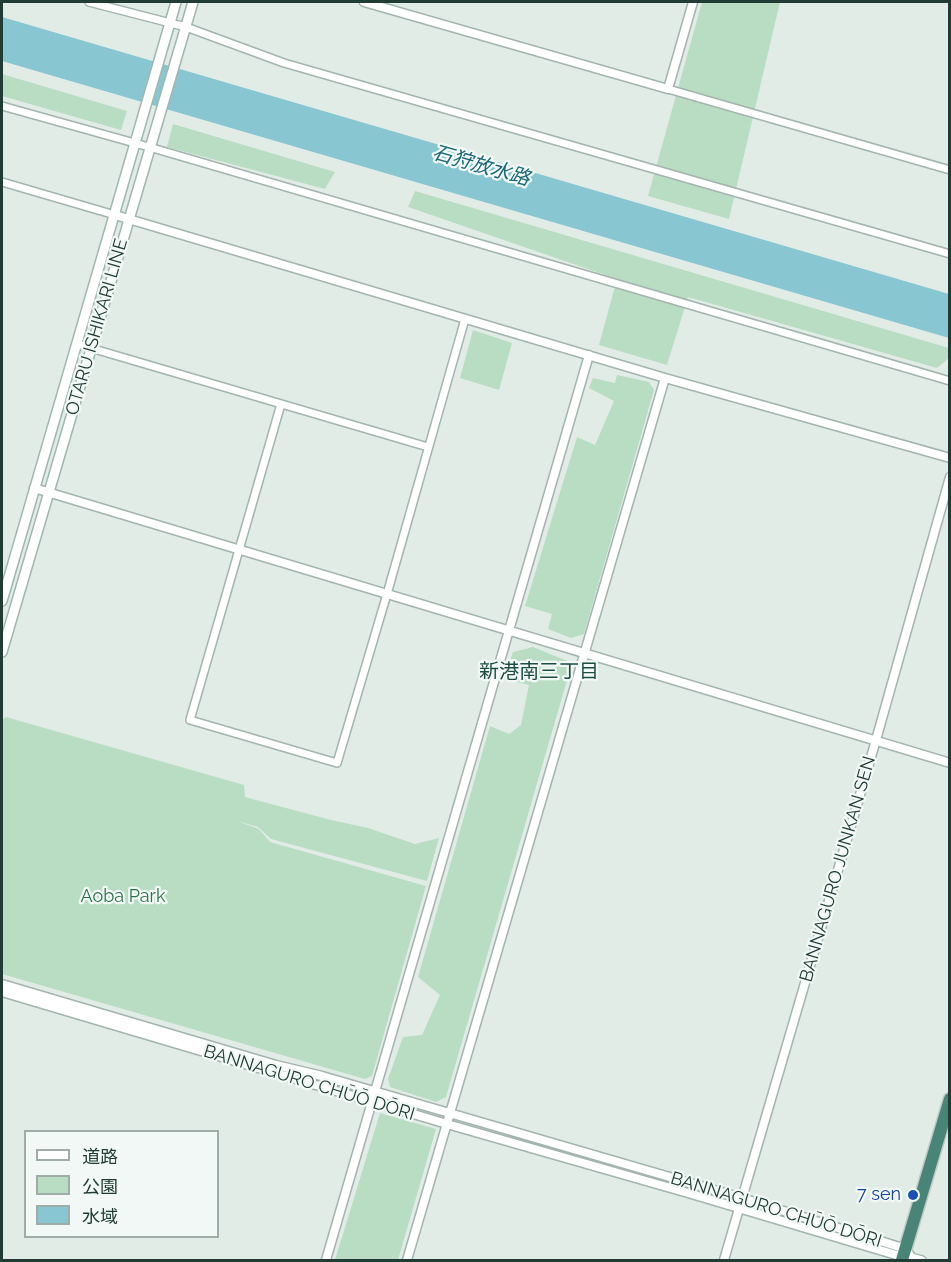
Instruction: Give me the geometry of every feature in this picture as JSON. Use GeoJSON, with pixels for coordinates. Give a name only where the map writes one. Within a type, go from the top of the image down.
{"type":"FeatureCollection","features":[{"type":"Feature","properties":{"kind":"highway"},"geometry":{"type":"LineString","coordinates":[[909,1257],[950,1099]]}},
{"type":"Feature","properties":{"kind":"highway"},"geometry":{"type":"LineString","coordinates":[[909,1257],[950,1129]]}},
{"type":"Feature","properties":{"kind":"main road","name":"OTARU ISHIKARI LINE"},"geometry":{"type":"LineString","coordinates":[[2,601],[176,2]]}},
{"type":"Feature","properties":{"kind":"main road","name":"OTARU ISHIKARI LINE"},"geometry":{"type":"LineString","coordinates":[[2,652],[193,2]]}},
{"type":"Feature","properties":{"kind":"street"},"geometry":{"type":"LineString","coordinates":[[89,2],[186,27],[284,63],[950,254]]}},
{"type":"Feature","properties":{"kind":"street"},"geometry":{"type":"LineString","coordinates":[[364,2],[950,170]]}},
{"type":"Feature","properties":{"kind":"street"},"geometry":{"type":"LineString","coordinates":[[668,89],[693,2]]}},
{"type":"Feature","properties":{"kind":"street"},"geometry":{"type":"LineString","coordinates":[[2,106],[950,381]]}},
{"type":"Feature","properties":{"kind":"street"},"geometry":{"type":"LineString","coordinates":[[2,182],[665,378],[950,458]]}},
{"type":"Feature","properties":{"kind":"street"},"geometry":{"type":"LineString","coordinates":[[281,404],[190,720],[337,763],[465,319]]}},
{"type":"Feature","properties":{"kind":"street"},"geometry":{"type":"LineString","coordinates":[[77,344],[428,447]]}},
{"type":"Feature","properties":{"kind":"street"},"geometry":{"type":"LineString","coordinates":[[326,1260],[589,355]]}},
{"type":"Feature","properties":{"kind":"street"},"geometry":{"type":"LineString","coordinates":[[407,1260],[665,378]]}},
{"type":"Feature","properties":{"kind":"street","name":"BANNAGURO JUNKAN SEN"},"geometry":{"type":"LineString","coordinates":[[724,1260],[876,740],[950,477]]}},
{"type":"Feature","properties":{"kind":"street"},"geometry":{"type":"LineString","coordinates":[[34,488],[950,763]]}},
{"type":"Feature","properties":{"kind":"street","name":"BANNAGURO CHŪŌ DŌRI"},"geometry":{"type":"LineString","coordinates":[[2,984],[742,1198],[909,1257]]}},
{"type":"Feature","properties":{"kind":"street","name":"BANNAGURO CHŪŌ DŌRI"},"geometry":{"type":"LineString","coordinates":[[2,992],[310,1084],[909,1257]]}},
{"type":"Feature","properties":{"kind":"green space"},"geometry":{"type":"Polygon","coordinates":[[[702,2],[780,2],[729,219],[648,196],[702,2]]]}},
{"type":"Feature","properties":{"kind":"green space"},"geometry":{"type":"Polygon","coordinates":[[[2,74],[127,111],[121,130],[2,96],[2,74]]]}},
{"type":"Feature","properties":{"kind":"green space"},"geometry":{"type":"Polygon","coordinates":[[[173,124],[335,172],[325,189],[167,147],[173,124]]]}},
{"type":"Feature","properties":{"kind":"green space"},"geometry":{"type":"Polygon","coordinates":[[[415,191],[949,348],[949,358],[937,368],[688,297],[667,365],[599,345],[617,279],[408,207],[415,191]]]}},
{"type":"Feature","properties":{"kind":"green space"},"geometry":{"type":"Polygon","coordinates":[[[473,330],[512,343],[499,390],[460,378],[473,330]]]}},
{"type":"Feature","properties":{"kind":"green space"},"geometry":{"type":"Polygon","coordinates":[[[617,375],[649,382],[654,390],[584,634],[571,638],[548,629],[552,614],[525,606],[577,437],[595,445],[614,401],[589,388],[593,378],[615,383],[617,375]]]}},
{"type":"Feature","properties":{"kind":"green space"},"geometry":{"type":"Polygon","coordinates":[[[533,647],[572,663],[446,1097],[436,1102],[390,1087],[388,1079],[403,1037],[422,1035],[440,995],[418,977],[490,726],[509,734],[521,725],[529,685],[504,679],[513,652],[533,647]]]}},
{"type":"Feature","properties":{"kind":"green space","name":"Aoba Park"},"geometry":{"type":"Polygon","coordinates":[[[6,717],[244,785],[245,797],[368,828],[415,844],[439,838],[427,881],[271,839],[258,827],[237,821],[259,829],[270,842],[426,886],[372,1076],[365,1079],[2,974],[2,720],[6,717]]]}},
{"type":"Feature","properties":{"kind":"green space"},"geometry":{"type":"Polygon","coordinates":[[[380,1113],[436,1129],[398,1260],[335,1260],[380,1113]]]}},
{"type":"Feature","properties":{"kind":"water","name":"石狩放水路"},"geometry":{"type":"Polygon","coordinates":[[[2,17],[949,294],[949,338],[2,61],[2,17]]]}},
{"type":"Feature","properties":{"kind":"place","name":"7 sen"},"geometry":{"type":"Point","coordinates":[913,1195]}},
{"type":"Feature","properties":{"kind":"district","name":"新港南三丁目"},"geometry":{"type":"Point","coordinates":[539,672]}}]}
